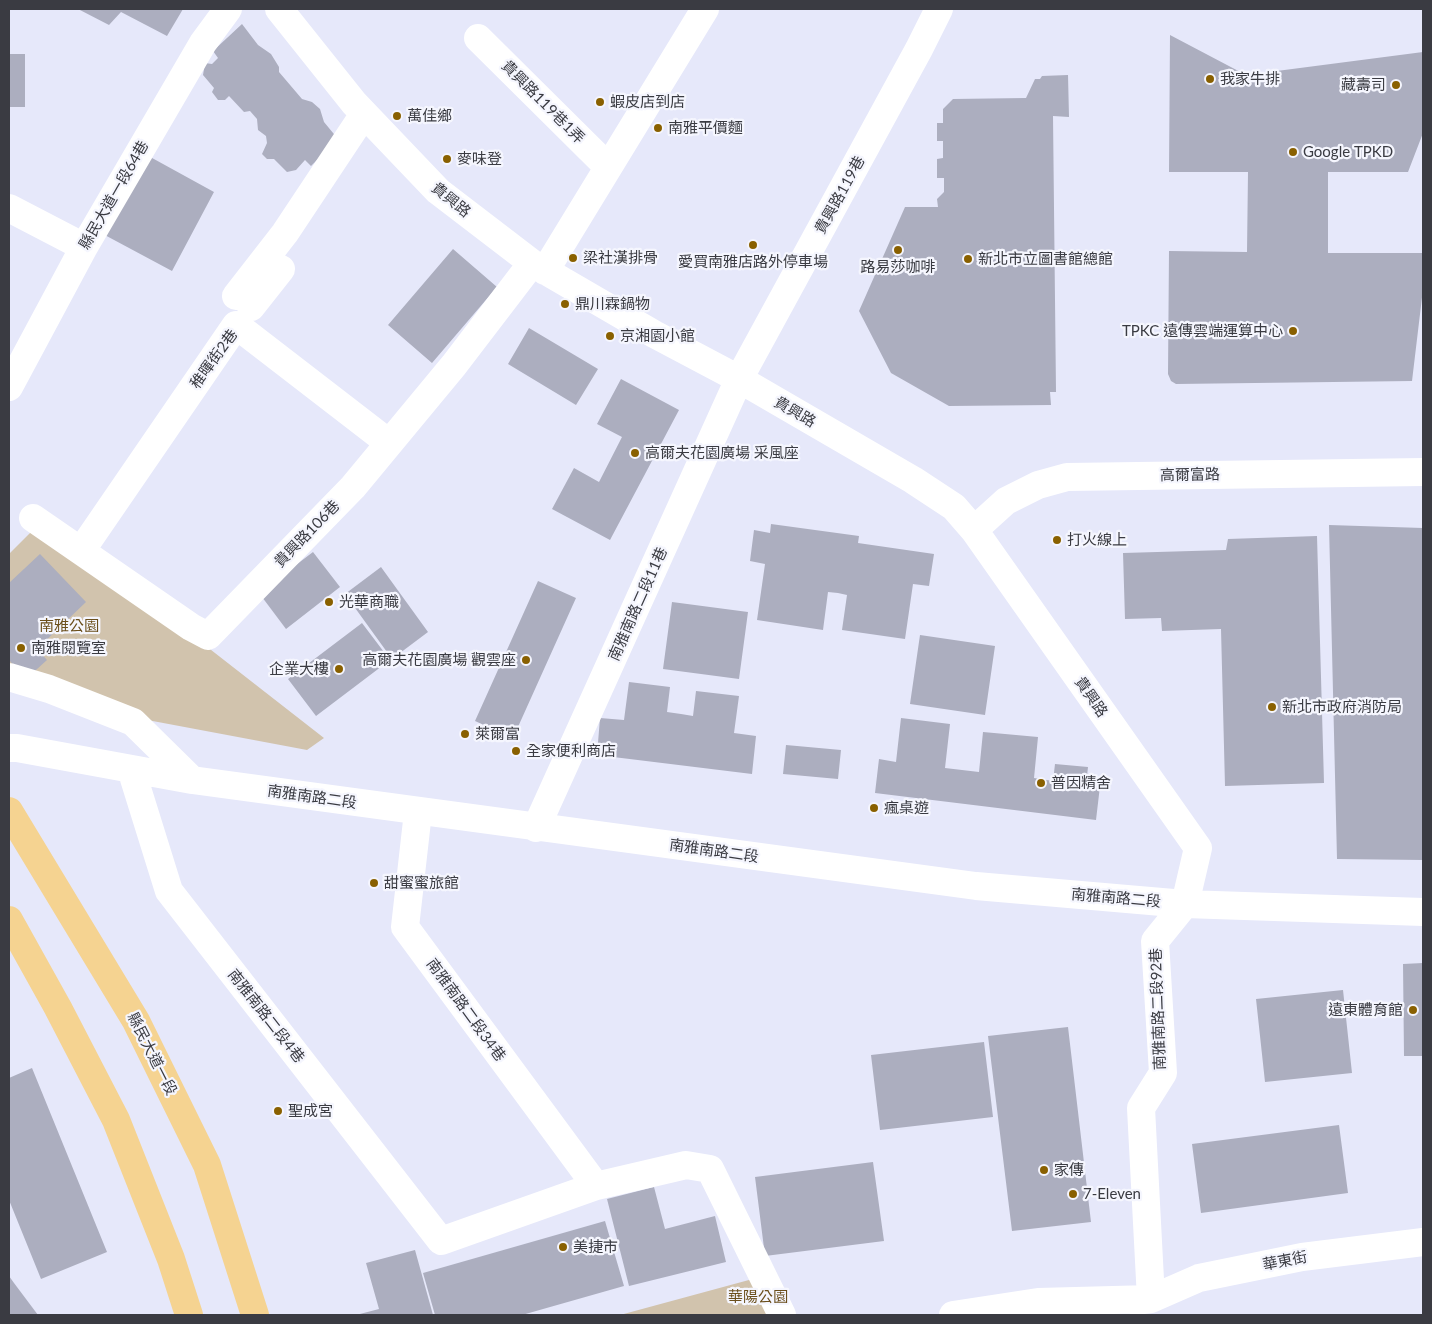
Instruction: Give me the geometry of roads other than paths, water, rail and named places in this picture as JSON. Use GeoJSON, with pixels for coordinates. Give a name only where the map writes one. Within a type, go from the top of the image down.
{"type":"FeatureCollection","features":[{"type":"Feature","properties":{"kind":"main road","name":"縣民大道一段"},"geometry":{"type":"LineString","coordinates":[[9,811],[136,1021],[207,1165],[232,1238],[255,1315]]}},
{"type":"Feature","properties":{"kind":"main road"},"geometry":{"type":"LineString","coordinates":[[9,920],[58,1008],[116,1120],[172,1259],[189,1315]]}},
{"type":"Feature","properties":{"kind":"street","name":"縣民大道一段64巷"},"geometry":{"type":"LineString","coordinates":[[9,387],[84,247],[203,43],[228,9]]}},
{"type":"Feature","properties":{"kind":"street","name":"貴興路"},"geometry":{"type":"LineString","coordinates":[[279,9],[364,114],[438,191],[539,267],[739,379],[913,480],[954,507],[974,530],[1198,848],[1185,904]]}},
{"type":"Feature","properties":{"kind":"street"},"geometry":{"type":"LineString","coordinates":[[604,162],[689,9]]}},
{"type":"Feature","properties":{"kind":"street"},"geometry":{"type":"LineString","coordinates":[[539,267],[604,162],[705,9]]}},
{"type":"Feature","properties":{"kind":"street","name":"貴興路119巷"},"geometry":{"type":"LineString","coordinates":[[739,379],[919,49],[938,9]]}},
{"type":"Feature","properties":{"kind":"street","name":"貴興路119巷1弄"},"geometry":{"type":"LineString","coordinates":[[478,38],[604,162]]}},
{"type":"Feature","properties":{"kind":"street"},"geometry":{"type":"LineString","coordinates":[[236,296],[285,233],[364,114]]}},
{"type":"Feature","properties":{"kind":"street"},"geometry":{"type":"LineString","coordinates":[[9,208],[84,247]]}},
{"type":"Feature","properties":{"kind":"street","name":"貴興路106巷"},"geometry":{"type":"LineString","coordinates":[[34,518],[191,627],[208,636],[353,487],[454,365],[539,267]]}},
{"type":"Feature","properties":{"kind":"street"},"geometry":{"type":"LineString","coordinates":[[236,325],[281,269]]}},
{"type":"Feature","properties":{"kind":"street","name":"稚暉街2巷"},"geometry":{"type":"LineString","coordinates":[[81,551],[236,325],[389,443]]}},
{"type":"Feature","properties":{"kind":"street","name":"南雅南路二段11巷"},"geometry":{"type":"LineString","coordinates":[[536,828],[739,379]]}},
{"type":"Feature","properties":{"kind":"street","name":"高爾富路"},"geometry":{"type":"LineString","coordinates":[[974,530],[1006,501],[1038,485],[1067,477],[1423,472]]}},
{"type":"Feature","properties":{"kind":"street"},"geometry":{"type":"LineString","coordinates":[[9,677],[49,689],[132,722],[192,780]]}},
{"type":"Feature","properties":{"kind":"street","name":"南雅南路二段"},"geometry":{"type":"LineString","coordinates":[[9,748],[192,780],[976,886],[1185,904],[1423,912]]}},
{"type":"Feature","properties":{"kind":"street","name":"南雅南路二段4巷"},"geometry":{"type":"LineString","coordinates":[[131,769],[169,891],[441,1241],[596,1186]]}},
{"type":"Feature","properties":{"kind":"street","name":"南雅南路二段34巷"},"geometry":{"type":"LineString","coordinates":[[418,812],[405,927],[596,1186]]}},
{"type":"Feature","properties":{"kind":"street","name":"南雅南路二段92巷"},"geometry":{"type":"LineString","coordinates":[[1151,1299],[1141,1108],[1163,1073],[1155,941],[1185,904]]}},
{"type":"Feature","properties":{"kind":"street"},"geometry":{"type":"LineString","coordinates":[[596,1186],[686,1165],[710,1169],[782,1315]]}},
{"type":"Feature","properties":{"kind":"street","name":"華東街"},"geometry":{"type":"LineString","coordinates":[[1031,1315],[1151,1299],[1199,1278],[1283,1260],[1423,1242]]}},
{"type":"Feature","properties":{"kind":"street","name":"華東街"},"geometry":{"type":"LineString","coordinates":[[953,1315],[1038,1302],[1151,1299]]}},
{"type":"Feature","properties":{"kind":"place","name":"我家牛排"},"geometry":{"type":"Point","coordinates":[1210,79]}},
{"type":"Feature","properties":{"kind":"place","name":"藏壽司"},"geometry":{"type":"Point","coordinates":[1396,85]}},
{"type":"Feature","properties":{"kind":"place","name":"蝦皮店到店"},"geometry":{"type":"Point","coordinates":[600,102]}},
{"type":"Feature","properties":{"kind":"place","name":"萬佳鄉"},"geometry":{"type":"Point","coordinates":[397,116]}},
{"type":"Feature","properties":{"kind":"place","name":"南雅平價麵"},"geometry":{"type":"Point","coordinates":[658,128]}},
{"type":"Feature","properties":{"kind":"place","name":"Google TPKD"},"geometry":{"type":"Point","coordinates":[1293,152]}},
{"type":"Feature","properties":{"kind":"place","name":"麥味登"},"geometry":{"type":"Point","coordinates":[447,159]}},
{"type":"Feature","properties":{"kind":"place","name":"愛買南雅店路外停車場"},"geometry":{"type":"Point","coordinates":[753,245]}},
{"type":"Feature","properties":{"kind":"place","name":"路易莎咖啡"},"geometry":{"type":"Point","coordinates":[898,250]}},
{"type":"Feature","properties":{"kind":"place","name":"梁社漢排骨"},"geometry":{"type":"Point","coordinates":[573,258]}},
{"type":"Feature","properties":{"kind":"place","name":"新北市立圖書館總館"},"geometry":{"type":"Point","coordinates":[968,259]}},
{"type":"Feature","properties":{"kind":"place","name":"鼎川霖鍋物"},"geometry":{"type":"Point","coordinates":[565,304]}},
{"type":"Feature","properties":{"kind":"place","name":"TPKC 遠傳雲端運算中心"},"geometry":{"type":"Point","coordinates":[1293,331]}},
{"type":"Feature","properties":{"kind":"place","name":"京湘園小館"},"geometry":{"type":"Point","coordinates":[610,336]}},
{"type":"Feature","properties":{"kind":"place","name":"高爾夫花園廣場 采風座"},"geometry":{"type":"Point","coordinates":[635,453]}},
{"type":"Feature","properties":{"kind":"place","name":"打火線上"},"geometry":{"type":"Point","coordinates":[1057,540]}},
{"type":"Feature","properties":{"kind":"place","name":"光華商職"},"geometry":{"type":"Point","coordinates":[329,602]}},
{"type":"Feature","properties":{"kind":"place","name":"南雅閱覽室"},"geometry":{"type":"Point","coordinates":[21,648]}},
{"type":"Feature","properties":{"kind":"place","name":"高爾夫花園廣場 觀雲座"},"geometry":{"type":"Point","coordinates":[526,660]}},
{"type":"Feature","properties":{"kind":"place","name":"企業大樓"},"geometry":{"type":"Point","coordinates":[339,669]}},
{"type":"Feature","properties":{"kind":"place","name":"新北市政府消防局"},"geometry":{"type":"Point","coordinates":[1272,707]}},
{"type":"Feature","properties":{"kind":"place","name":"萊爾富"},"geometry":{"type":"Point","coordinates":[465,734]}},
{"type":"Feature","properties":{"kind":"place","name":"全家便利商店"},"geometry":{"type":"Point","coordinates":[516,751]}},
{"type":"Feature","properties":{"kind":"place","name":"普因精舍"},"geometry":{"type":"Point","coordinates":[1041,783]}},
{"type":"Feature","properties":{"kind":"place","name":"瘋桌遊"},"geometry":{"type":"Point","coordinates":[874,808]}},
{"type":"Feature","properties":{"kind":"place","name":"甜蜜蜜旅館"},"geometry":{"type":"Point","coordinates":[374,883]}},
{"type":"Feature","properties":{"kind":"place","name":"遠東體育館"},"geometry":{"type":"Point","coordinates":[1413,1010]}},
{"type":"Feature","properties":{"kind":"place","name":"聖成宮"},"geometry":{"type":"Point","coordinates":[278,1111]}},
{"type":"Feature","properties":{"kind":"place","name":"家傳"},"geometry":{"type":"Point","coordinates":[1044,1170]}},
{"type":"Feature","properties":{"kind":"place","name":"7-Eleven"},"geometry":{"type":"Point","coordinates":[1073,1194]}},
{"type":"Feature","properties":{"kind":"place","name":"美捷市"},"geometry":{"type":"Point","coordinates":[563,1247]}},
{"type":"Feature","properties":{"kind":"park label","name":"南雅公園"},"geometry":{"type":"Point","coordinates":[69,626]}},
{"type":"Feature","properties":{"kind":"park label","name":"華陽公園"},"geometry":{"type":"Point","coordinates":[758,1297]}}]}
